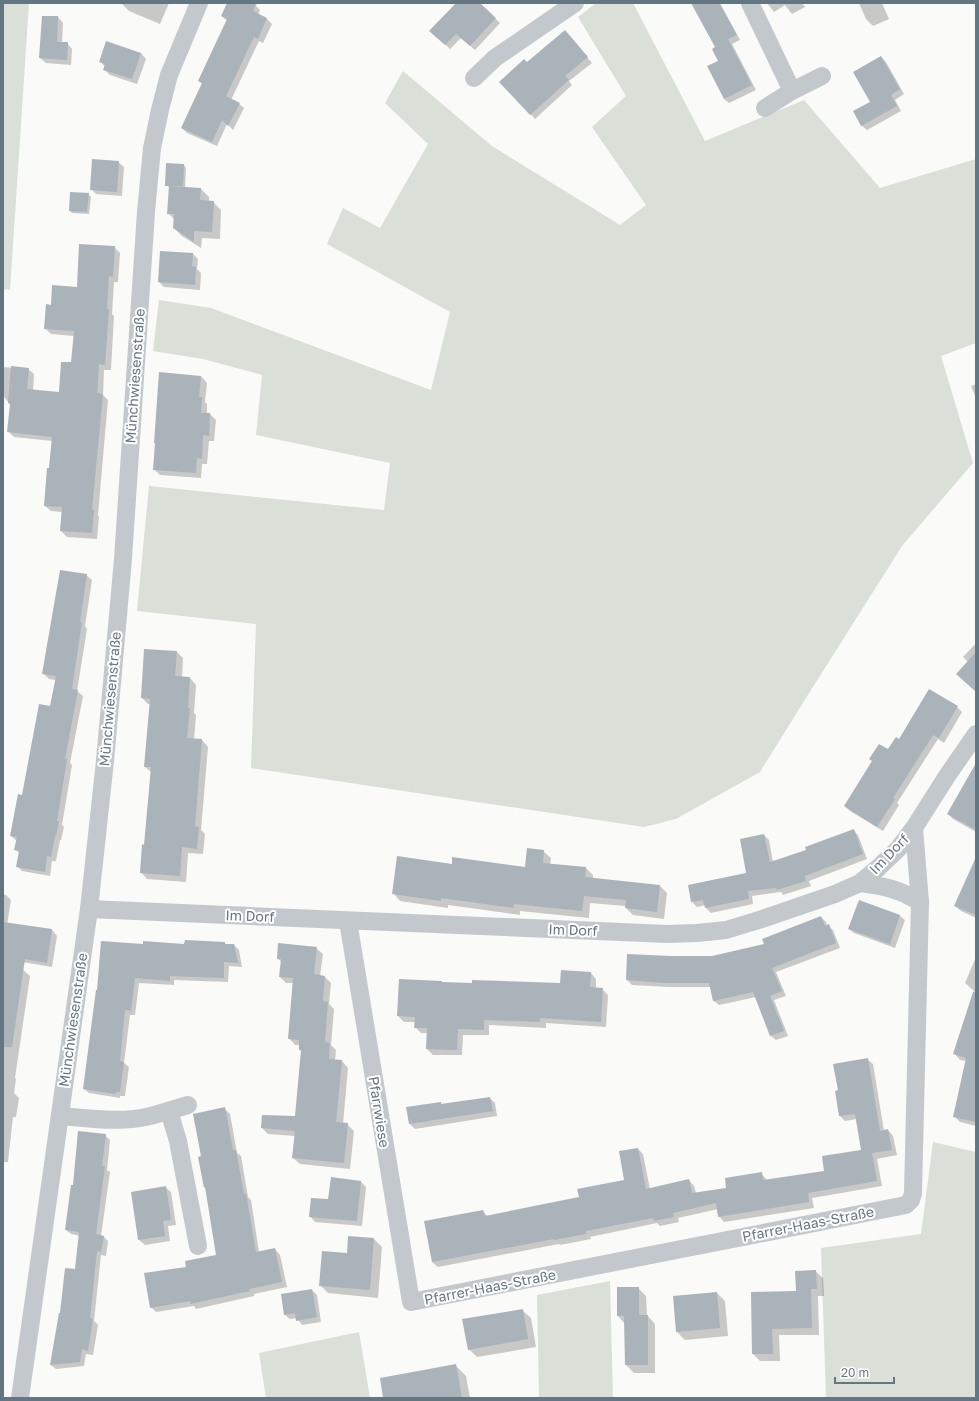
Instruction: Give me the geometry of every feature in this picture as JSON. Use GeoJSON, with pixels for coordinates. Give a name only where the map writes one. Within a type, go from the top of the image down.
{"type":"FeatureCollection","features":[{"type":"Feature","properties":{"kind":"street","name":"Münchwiesenstraße"},"geometry":{"type":"LineString","coordinates":[[20,1398],[89,909],[105,761],[123,559],[146,212],[152,148],[169,75],[199,3]]}},
{"type":"Feature","properties":{"kind":"street"},"geometry":{"type":"LineString","coordinates":[[474,78],[495,58],[575,3]]}},
{"type":"Feature","properties":{"kind":"street"},"geometry":{"type":"LineString","coordinates":[[750,3],[792,92]]}},
{"type":"Feature","properties":{"kind":"street"},"geometry":{"type":"LineString","coordinates":[[765,108],[822,76]]}},
{"type":"Feature","properties":{"kind":"street","name":"Im Dorf"},"geometry":{"type":"LineString","coordinates":[[89,909],[667,934],[726,930],[835,894],[860,883],[898,849],[914,828],[976,734]]}},
{"type":"Feature","properties":{"kind":"street","name":"Pfarrer-Haas-Straße"},"geometry":{"type":"LineString","coordinates":[[411,1302],[906,1205],[913,1193],[920,902],[914,828]]}},
{"type":"Feature","properties":{"kind":"street"},"geometry":{"type":"LineString","coordinates":[[860,883],[892,888],[905,893],[920,902]]}},
{"type":"Feature","properties":{"kind":"street","name":"Pfarrwiese"},"geometry":{"type":"LineString","coordinates":[[348,921],[411,1302]]}},
{"type":"Feature","properties":{"kind":"street"},"geometry":{"type":"LineString","coordinates":[[60,1116],[122,1120],[145,1117],[188,1105]]}},
{"type":"Feature","properties":{"kind":"street"},"geometry":{"type":"LineString","coordinates":[[169,1111],[178,1141],[198,1246]]}},
{"type":"Feature","properties":{"kind":"shaded area"},"geometry":{"type":"Polygon","coordinates":[[[3,3],[29,3],[10,290],[3,289],[3,3]]]}},
{"type":"Feature","properties":{"kind":"shaded area"},"geometry":{"type":"Polygon","coordinates":[[[596,3],[633,3],[705,141],[804,100],[880,188],[976,159],[976,343],[941,356],[973,463],[902,546],[760,772],[676,819],[644,827],[251,768],[256,624],[137,611],[149,486],[384,510],[390,463],[256,435],[262,375],[203,359],[153,351],[159,300],[211,308],[431,390],[450,312],[327,244],[343,208],[380,228],[428,144],[385,103],[403,71],[492,146],[620,225],[646,205],[592,127],[626,96],[578,17],[596,3]]]}},
{"type":"Feature","properties":{"kind":"shaded area"},"geometry":{"type":"Polygon","coordinates":[[[933,1142],[976,1152],[976,1398],[826,1398],[821,1248],[921,1234],[933,1142]]]}},
{"type":"Feature","properties":{"kind":"shaded area"},"geometry":{"type":"Polygon","coordinates":[[[610,1281],[613,1398],[539,1398],[537,1295],[610,1281]]]}},
{"type":"Feature","properties":{"kind":"shaded area"},"geometry":{"type":"Polygon","coordinates":[[[359,1332],[370,1398],[266,1398],[259,1353],[359,1332]]]}},
{"type":"Feature","properties":{"kind":"building"},"geometry":{"type":"Polygon","coordinates":[[[227,3],[256,3],[253,11],[267,18],[258,39],[254,37],[226,96],[240,103],[228,126],[222,120],[212,142],[181,128],[202,83],[198,81],[227,19],[221,16],[227,3]]]}},
{"type":"Feature","properties":{"kind":"building"},"geometry":{"type":"Polygon","coordinates":[[[456,3],[480,3],[496,18],[470,46],[456,34],[445,45],[429,31],[456,3]]]}},
{"type":"Feature","properties":{"kind":"building"},"geometry":{"type":"Polygon","coordinates":[[[691,3],[719,3],[737,35],[728,39],[752,85],[724,99],[707,66],[718,61],[712,49],[715,47],[691,3]]]}},
{"type":"Feature","properties":{"kind":"building"},"geometry":{"type":"Polygon","coordinates":[[[42,16],[58,16],[57,42],[68,42],[67,60],[39,58],[42,16]]]}},
{"type":"Feature","properties":{"kind":"building"},"geometry":{"type":"Polygon","coordinates":[[[565,30],[588,57],[565,76],[569,80],[530,115],[499,82],[524,59],[527,62],[565,30]]]}},
{"type":"Feature","properties":{"kind":"building"},"geometry":{"type":"Polygon","coordinates":[[[106,41],[141,53],[132,79],[103,70],[105,64],[99,62],[106,41]]]}},
{"type":"Feature","properties":{"kind":"building"},"geometry":{"type":"Polygon","coordinates":[[[881,56],[900,89],[891,95],[897,106],[861,126],[853,111],[870,102],[853,72],[881,56]]]}},
{"type":"Feature","properties":{"kind":"building"},"geometry":{"type":"Polygon","coordinates":[[[92,159],[119,161],[117,192],[90,190],[92,159]]]}},
{"type":"Feature","properties":{"kind":"building"},"geometry":{"type":"Polygon","coordinates":[[[166,163],[184,164],[183,186],[165,186],[166,163]]]}},
{"type":"Feature","properties":{"kind":"building"},"geometry":{"type":"Polygon","coordinates":[[[169,186],[201,188],[200,200],[214,201],[212,232],[194,231],[194,242],[173,228],[174,214],[167,214],[169,186]]]}},
{"type":"Feature","properties":{"kind":"building"},"geometry":{"type":"Polygon","coordinates":[[[70,192],[89,193],[87,212],[69,211],[70,192]]]}},
{"type":"Feature","properties":{"kind":"building"},"geometry":{"type":"Polygon","coordinates":[[[79,244],[115,246],[113,277],[109,276],[107,309],[109,309],[105,365],[99,364],[97,393],[103,394],[92,510],[94,510],[92,533],[60,531],[62,507],[44,506],[47,468],[49,468],[52,437],[7,432],[10,404],[8,403],[11,366],[29,368],[27,389],[59,392],[61,362],[71,362],[74,331],[44,329],[46,304],[51,305],[52,285],[77,287],[79,244]]]}},
{"type":"Feature","properties":{"kind":"building"},"geometry":{"type":"Polygon","coordinates":[[[160,251],[193,253],[192,266],[196,267],[195,285],[158,282],[160,251]]]}},
{"type":"Feature","properties":{"kind":"building"},"geometry":{"type":"Polygon","coordinates":[[[159,372],[201,376],[199,397],[202,397],[201,413],[210,413],[209,436],[203,435],[202,459],[197,458],[196,473],[153,470],[159,372]]]}},
{"type":"Feature","properties":{"kind":"building"},"geometry":{"type":"Polygon","coordinates":[[[60,570],[87,574],[80,622],[82,622],[72,689],[78,690],[65,759],[67,759],[57,821],[59,821],[51,857],[47,856],[45,872],[16,867],[19,851],[14,850],[17,837],[10,836],[18,794],[22,795],[39,704],[50,706],[56,676],[42,674],[60,570]]]}},
{"type":"Feature","properties":{"kind":"building"},"geometry":{"type":"Polygon","coordinates":[[[144,649],[177,651],[175,676],[190,677],[188,708],[190,708],[187,738],[202,739],[195,826],[199,827],[197,849],[182,847],[180,876],[140,873],[151,767],[144,767],[150,699],[141,698],[144,649]]]}},
{"type":"Feature","properties":{"kind":"building"},"geometry":{"type":"Polygon","coordinates":[[[976,652],[976,692],[956,674],[976,652]]]}},
{"type":"Feature","properties":{"kind":"building"},"geometry":{"type":"Polygon","coordinates":[[[929,689],[958,706],[939,738],[933,735],[893,798],[895,799],[877,827],[844,806],[872,761],[869,759],[879,744],[888,749],[896,737],[899,739],[929,689]]]}},
{"type":"Feature","properties":{"kind":"building"},"geometry":{"type":"Polygon","coordinates":[[[976,763],[976,830],[947,814],[976,763]]]}},
{"type":"Feature","properties":{"kind":"building"},"geometry":{"type":"Polygon","coordinates":[[[854,829],[863,854],[805,876],[806,881],[777,890],[776,888],[748,891],[749,899],[705,908],[703,900],[691,902],[688,885],[746,873],[740,839],[764,834],[770,862],[806,850],[805,847],[854,829]]]}},
{"type":"Feature","properties":{"kind":"building"},"geometry":{"type":"Polygon","coordinates":[[[527,848],[544,850],[543,863],[586,867],[585,877],[660,885],[657,912],[625,908],[626,900],[584,896],[582,911],[514,904],[513,908],[441,898],[441,901],[392,894],[397,856],[452,864],[452,857],[525,867],[527,848]]]}},
{"type":"Feature","properties":{"kind":"building"},"geometry":{"type":"Polygon","coordinates":[[[976,857],[976,915],[954,906],[976,857]]]}},
{"type":"Feature","properties":{"kind":"building"},"geometry":{"type":"Polygon","coordinates":[[[859,900],[900,915],[890,944],[848,929],[859,900]]]}},
{"type":"Feature","properties":{"kind":"building"},"geometry":{"type":"Polygon","coordinates":[[[821,916],[825,926],[829,924],[836,943],[772,968],[782,991],[770,996],[784,1031],[770,1036],[753,992],[713,1001],[709,983],[662,983],[626,980],[627,954],[712,956],[764,944],[762,939],[821,916]]]}},
{"type":"Feature","properties":{"kind":"building"},"geometry":{"type":"Polygon","coordinates":[[[3,922],[52,929],[47,963],[25,959],[12,1047],[3,1047],[3,922]]]}},
{"type":"Feature","properties":{"kind":"building"},"geometry":{"type":"Polygon","coordinates":[[[185,940],[225,942],[225,944],[234,944],[238,963],[224,962],[224,978],[170,976],[170,981],[135,978],[131,1011],[125,1010],[120,1061],[124,1062],[120,1092],[116,1092],[115,1094],[83,1089],[97,990],[101,941],[143,944],[143,941],[184,944],[185,940]]]}},
{"type":"Feature","properties":{"kind":"building"},"geometry":{"type":"Polygon","coordinates":[[[278,943],[317,947],[314,974],[325,976],[323,1001],[328,1002],[325,1042],[330,1043],[329,1059],[342,1060],[336,1122],[348,1123],[344,1163],[292,1158],[295,1131],[261,1128],[262,1115],[295,1116],[301,1050],[299,1050],[299,1040],[288,1039],[293,978],[279,977],[281,959],[277,959],[278,943]]]}},
{"type":"Feature","properties":{"kind":"building"},"geometry":{"type":"Polygon","coordinates":[[[561,970],[591,972],[590,987],[603,988],[601,1022],[540,1018],[540,1022],[484,1020],[484,1030],[458,1029],[457,1050],[426,1049],[427,1028],[414,1028],[415,1017],[397,1016],[399,979],[472,983],[472,980],[560,983],[561,970]]]}},
{"type":"Feature","properties":{"kind":"building"},"geometry":{"type":"Polygon","coordinates":[[[973,992],[976,992],[976,1122],[953,1117],[966,1058],[953,1054],[973,992]]]}},
{"type":"Feature","properties":{"kind":"building"},"geometry":{"type":"Polygon","coordinates":[[[868,1058],[880,1131],[888,1129],[892,1150],[872,1153],[877,1181],[808,1193],[809,1202],[718,1217],[716,1203],[673,1213],[674,1217],[654,1221],[653,1218],[586,1231],[586,1234],[432,1262],[424,1221],[483,1210],[485,1216],[579,1197],[577,1189],[624,1180],[619,1151],[638,1148],[646,1189],[689,1179],[692,1193],[726,1188],[725,1178],[762,1172],[763,1180],[824,1171],[822,1156],[861,1150],[855,1114],[839,1116],[835,1091],[838,1090],[833,1064],[868,1058]]]}},
{"type":"Feature","properties":{"kind":"building"},"geometry":{"type":"Polygon","coordinates":[[[490,1097],[493,1111],[409,1124],[406,1107],[490,1097]]]}},
{"type":"Feature","properties":{"kind":"building"},"geometry":{"type":"Polygon","coordinates":[[[225,1107],[233,1150],[236,1150],[244,1194],[246,1193],[256,1252],[275,1248],[282,1282],[249,1289],[250,1291],[190,1304],[190,1301],[150,1308],[144,1273],[186,1267],[185,1261],[216,1255],[205,1187],[204,1188],[198,1157],[201,1156],[193,1114],[225,1107]]]}},
{"type":"Feature","properties":{"kind":"building"},"geometry":{"type":"Polygon","coordinates":[[[78,1131],[106,1134],[102,1166],[105,1166],[96,1234],[104,1236],[101,1252],[97,1251],[90,1318],[93,1319],[88,1351],[82,1349],[80,1362],[50,1365],[60,1313],[65,1268],[75,1269],[79,1232],[65,1230],[71,1185],[73,1185],[78,1131]]]}},
{"type":"Feature","properties":{"kind":"building"},"geometry":{"type":"Polygon","coordinates":[[[331,1177],[361,1181],[357,1221],[309,1217],[311,1198],[328,1199],[331,1177]]]}},
{"type":"Feature","properties":{"kind":"building"},"geometry":{"type":"Polygon","coordinates":[[[166,1186],[171,1220],[163,1221],[165,1236],[138,1240],[131,1192],[166,1186]]]}},
{"type":"Feature","properties":{"kind":"building"},"geometry":{"type":"Polygon","coordinates":[[[348,1236],[374,1238],[370,1290],[319,1286],[322,1251],[347,1253],[348,1236]]]}},
{"type":"Feature","properties":{"kind":"building"},"geometry":{"type":"Polygon","coordinates":[[[816,1270],[817,1289],[811,1289],[812,1328],[772,1329],[773,1354],[752,1354],[751,1292],[796,1291],[795,1271],[816,1270]]]}},
{"type":"Feature","properties":{"kind":"building"},"geometry":{"type":"Polygon","coordinates":[[[617,1287],[639,1287],[639,1315],[648,1315],[648,1365],[625,1365],[624,1316],[617,1316],[617,1287]]]}},
{"type":"Feature","properties":{"kind":"building"},"geometry":{"type":"Polygon","coordinates":[[[312,1289],[317,1317],[296,1321],[295,1313],[284,1315],[281,1294],[312,1289]]]}},
{"type":"Feature","properties":{"kind":"building"},"geometry":{"type":"Polygon","coordinates":[[[717,1292],[720,1328],[676,1332],[673,1296],[717,1292]]]}},
{"type":"Feature","properties":{"kind":"building"},"geometry":{"type":"Polygon","coordinates":[[[523,1309],[528,1339],[468,1350],[462,1319],[523,1309]]]}},
{"type":"Feature","properties":{"kind":"building"},"geometry":{"type":"Polygon","coordinates":[[[456,1364],[462,1398],[383,1398],[380,1378],[456,1364]]]}}]}
